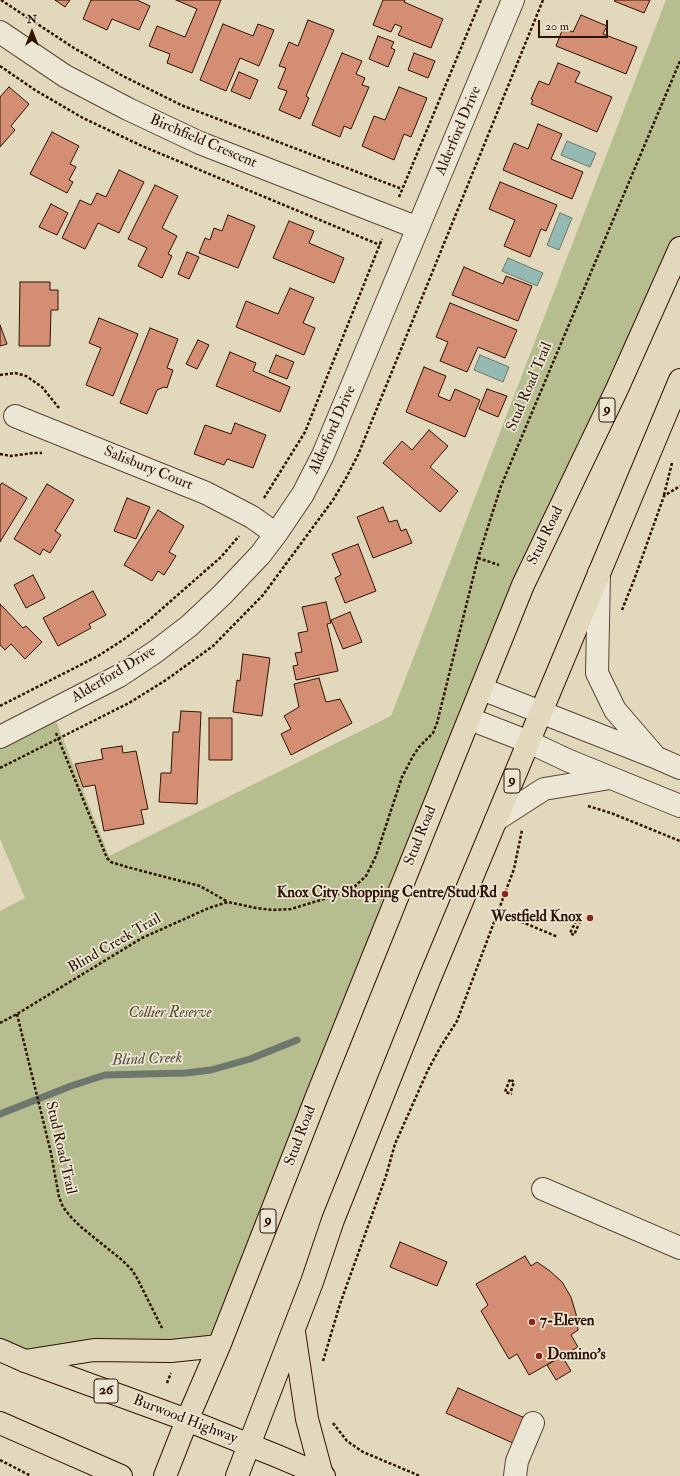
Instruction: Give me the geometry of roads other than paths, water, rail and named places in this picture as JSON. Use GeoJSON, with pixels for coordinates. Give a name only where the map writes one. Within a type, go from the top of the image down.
{"type":"FeatureCollection","features":[{"type":"Feature","properties":{"kind":"main road","name":"Stud Road"},"geometry":{"type":"LineString","coordinates":[[165,1476],[219,1346],[317,1096],[530,569],[618,388],[680,248]]}},
{"type":"Feature","properties":{"kind":"main road","name":"9"},"geometry":{"type":"LineString","coordinates":[[236,1476],[294,1331],[333,1220],[429,980],[542,713],[599,572],[680,380]]}},
{"type":"Feature","properties":{"kind":"main road"},"geometry":{"type":"LineString","coordinates":[[294,1331],[307,1419],[323,1476]]}},
{"type":"Feature","properties":{"kind":"main road"},"geometry":{"type":"LineString","coordinates":[[25,1361],[94,1350],[171,1351],[219,1346]]}},
{"type":"Feature","properties":{"kind":"main road","name":"Burwood Highway"},"geometry":{"type":"LineString","coordinates":[[0,1350],[25,1361],[187,1420],[323,1476]]}},
{"type":"Feature","properties":{"kind":"main road"},"geometry":{"type":"LineString","coordinates":[[0,1423],[100,1471],[121,1476]]}},
{"type":"Feature","properties":{"kind":"street","name":"Alderford Drive"},"geometry":{"type":"LineString","coordinates":[[0,737],[119,676],[160,648],[189,626],[222,595],[260,555],[276,534],[303,494],[323,455],[513,0]]}},
{"type":"Feature","properties":{"kind":"street","name":"Birchfield Crescent"},"geometry":{"type":"LineString","coordinates":[[0,32],[65,76],[128,109],[200,143],[418,228]]}},
{"type":"Feature","properties":{"kind":"street","name":"Salisbury Court"},"geometry":{"type":"LineString","coordinates":[[15,416],[206,492],[252,517],[276,534]]}},
{"type":"Feature","properties":{"kind":"street"},"geometry":{"type":"LineString","coordinates":[[599,572],[597,673],[615,710],[655,757]]}},
{"type":"Feature","properties":{"kind":"street"},"geometry":{"type":"LineString","coordinates":[[482,689],[680,768]]}},
{"type":"Feature","properties":{"kind":"street"},"geometry":{"type":"LineString","coordinates":[[470,719],[529,742],[567,760],[680,806]]}},
{"type":"Feature","properties":{"kind":"street"},"geometry":{"type":"LineString","coordinates":[[496,820],[544,789],[610,778]]}},
{"type":"Feature","properties":{"kind":"street"},"geometry":{"type":"LineString","coordinates":[[543,1189],[680,1248]]}},
{"type":"Feature","properties":{"kind":"street"},"geometry":{"type":"LineString","coordinates":[[515,1476],[517,1462],[533,1423]]}},
{"type":"Feature","properties":{"kind":"water"},"geometry":{"type":"Polygon","coordinates":[[[567,141],[596,153],[590,167],[561,155],[567,141]]]}},
{"type":"Feature","properties":{"kind":"water"},"geometry":{"type":"Polygon","coordinates":[[[560,213],[572,218],[559,250],[547,245],[560,213]]]}},
{"type":"Feature","properties":{"kind":"water"},"geometry":{"type":"Polygon","coordinates":[[[508,258],[543,273],[537,286],[502,271],[508,258]]]}},
{"type":"Feature","properties":{"kind":"water"},"geometry":{"type":"Polygon","coordinates":[[[480,355],[509,367],[503,382],[474,370],[480,355]]]}},
{"type":"Feature","properties":{"kind":"waterway","name":"Blind Creek"},"geometry":{"type":"LineString","coordinates":[[0,1114],[71,1086],[105,1075],[186,1073],[211,1070],[250,1059],[297,1040]]}},
{"type":"Feature","properties":{"kind":"place","name":"Knox City Shopping Centre/Stud Rd"},"geometry":{"type":"Point","coordinates":[505,894]}},
{"type":"Feature","properties":{"kind":"place","name":"Westfield Knox"},"geometry":{"type":"Point","coordinates":[590,918]}},
{"type":"Feature","properties":{"kind":"place","name":"7-Eleven"},"geometry":{"type":"Point","coordinates":[532,1322]}},
{"type":"Feature","properties":{"kind":"place","name":"Domino's"},"geometry":{"type":"Point","coordinates":[539,1356]}},
{"type":"Feature","properties":{"kind":"park label","name":"Collier Reserve"},"geometry":{"type":"Point","coordinates":[170,1014]}}]}
